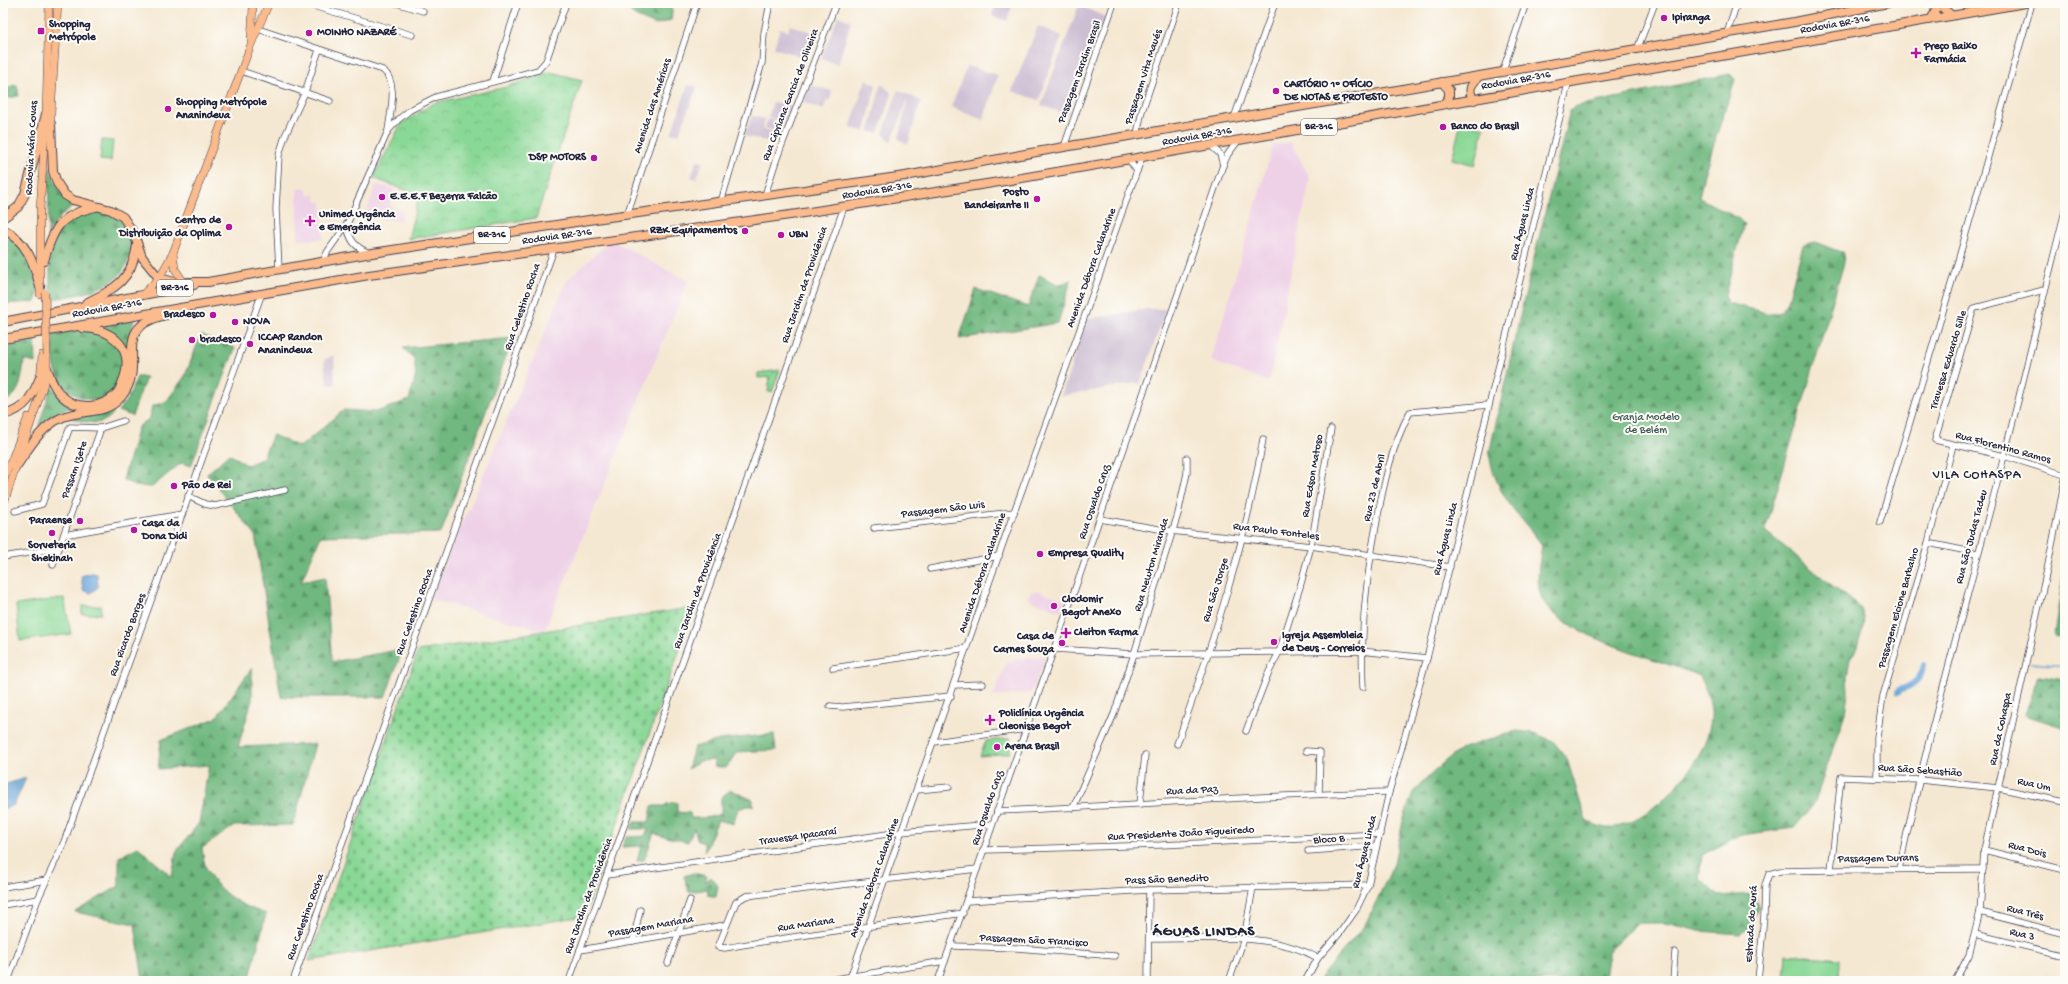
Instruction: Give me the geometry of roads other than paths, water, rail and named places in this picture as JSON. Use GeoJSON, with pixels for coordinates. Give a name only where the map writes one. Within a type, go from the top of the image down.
{"type":"FeatureCollection","features":[{"type":"Feature","properties":{"kind":"highway","name":"Rodovia BR-316"},"geometry":{"type":"LineString","coordinates":[[371,253],[905,176],[1137,134],[1502,73],[1638,48],[1794,22],[1888,3]]}},
{"type":"Feature","properties":{"kind":"highway"},"geometry":{"type":"LineString","coordinates":[[1932,18],[1936,10],[1935,3]]}},
{"type":"Feature","properties":{"kind":"highway"},"geometry":{"type":"LineString","coordinates":[[1942,3],[1944,9],[1950,15]]}},
{"type":"Feature","properties":{"kind":"highway","name":"Rodovia BR-316"},"geometry":{"type":"LineString","coordinates":[[3,340],[15,336],[59,328],[369,275],[844,207],[1142,158],[1444,104],[1568,84],[1932,18],[2025,3]]}},
{"type":"Feature","properties":{"kind":"highway"},"geometry":{"type":"LineString","coordinates":[[1474,100],[1470,94],[1470,86],[1478,77]]}},
{"type":"Feature","properties":{"kind":"highway"},"geometry":{"type":"LineString","coordinates":[[1442,82],[1449,90],[1449,97],[1444,104]]}},
{"type":"Feature","properties":{"kind":"highway"},"geometry":{"type":"LineString","coordinates":[[3,218],[18,207],[25,194],[46,114]]}},
{"type":"Feature","properties":{"kind":"highway"},"geometry":{"type":"LineString","coordinates":[[51,124],[52,160],[57,183],[65,195],[96,207],[112,210],[123,217],[129,225],[142,257],[159,278],[170,282],[208,282]]}},
{"type":"Feature","properties":{"kind":"highway"},"geometry":{"type":"LineString","coordinates":[[44,261],[52,234],[58,225],[65,218],[74,213],[96,207]]}},
{"type":"Feature","properties":{"kind":"highway"},"geometry":{"type":"LineString","coordinates":[[3,229],[18,239],[25,246],[34,266],[41,291]]}},
{"type":"Feature","properties":{"kind":"highway"},"geometry":{"type":"LineString","coordinates":[[77,308],[113,289],[123,281],[132,265],[137,243]]}},
{"type":"Feature","properties":{"kind":"highway","name":"BR-316"},"geometry":{"type":"LineString","coordinates":[[208,282],[371,253]]}},
{"type":"Feature","properties":{"kind":"highway","name":"Rodovia BR-316"},"geometry":{"type":"LineString","coordinates":[[3,322],[208,282]]}},
{"type":"Feature","properties":{"kind":"highway"},"geometry":{"type":"LineString","coordinates":[[16,467],[37,436],[57,420],[75,414],[103,410],[122,397],[131,375],[133,338],[136,330],[142,324],[157,317],[206,307],[212,301]]}},
{"type":"Feature","properties":{"kind":"highway"},"geometry":{"type":"LineString","coordinates":[[3,316],[20,319]]}},
{"type":"Feature","properties":{"kind":"highway"},"geometry":{"type":"LineString","coordinates":[[47,368],[54,385],[62,397],[80,406],[94,406],[110,399],[121,387],[124,378],[126,370],[126,353],[113,336],[105,331],[92,328],[59,328]]}},
{"type":"Feature","properties":{"kind":"highway"},"geometry":{"type":"LineString","coordinates":[[3,415],[16,412],[28,402],[41,375]]}},
{"type":"Feature","properties":{"kind":"main road","name":"Rodovia Mário Covas"},"geometry":{"type":"LineString","coordinates":[[41,291],[40,210],[46,114],[49,3]]}},
{"type":"Feature","properties":{"kind":"main road","name":"Rodovia Mário Covas"},"geometry":{"type":"LineString","coordinates":[[41,291],[44,261],[45,196],[58,3]]}},
{"type":"Feature","properties":{"kind":"main road"},"geometry":{"type":"LineString","coordinates":[[250,46],[252,5],[262,9],[268,4]]}},
{"type":"Feature","properties":{"kind":"main road"},"geometry":{"type":"LineString","coordinates":[[142,295],[159,278],[173,253],[250,46],[268,4]]}},
{"type":"Feature","properties":{"kind":"main road"},"geometry":{"type":"LineString","coordinates":[[173,253],[175,269],[183,281]]}},
{"type":"Feature","properties":{"kind":"main road"},"geometry":{"type":"LineString","coordinates":[[3,506],[43,387],[47,368],[41,291]]}},
{"type":"Feature","properties":{"kind":"main road"},"geometry":{"type":"LineString","coordinates":[[3,482],[36,394],[45,355]]}},
{"type":"Feature","properties":{"kind":"street"},"geometry":{"type":"LineString","coordinates":[[303,3],[412,35]]}},
{"type":"Feature","properties":{"kind":"street"},"geometry":{"type":"LineString","coordinates":[[396,3],[411,5],[423,11]]}},
{"type":"Feature","properties":{"kind":"street"},"geometry":{"type":"LineString","coordinates":[[493,81],[518,3]]}},
{"type":"Feature","properties":{"kind":"street"},"geometry":{"type":"LineString","coordinates":[[388,131],[410,110],[436,97],[493,81],[531,73],[542,68],[566,3]]}},
{"type":"Feature","properties":{"kind":"street","name":"Avenida das Américas"},"geometry":{"type":"LineString","coordinates":[[627,215],[697,3]]}},
{"type":"Feature","properties":{"kind":"street"},"geometry":{"type":"LineString","coordinates":[[721,202],[762,63],[764,33],[770,3]]}},
{"type":"Feature","properties":{"kind":"street","name":"Passagem Jardim Brasil"},"geometry":{"type":"LineString","coordinates":[[1064,147],[1114,3]]}},
{"type":"Feature","properties":{"kind":"street","name":"Passagem Vita Maués"},"geometry":{"type":"LineString","coordinates":[[1137,134],[1140,115],[1179,3]]}},
{"type":"Feature","properties":{"kind":"street"},"geometry":{"type":"LineString","coordinates":[[1234,118],[1275,3]]}},
{"type":"Feature","properties":{"kind":"street"},"geometry":{"type":"LineString","coordinates":[[1502,73],[1526,3]]}},
{"type":"Feature","properties":{"kind":"street"},"geometry":{"type":"LineString","coordinates":[[1638,48],[1654,3]]}},
{"type":"Feature","properties":{"kind":"street"},"geometry":{"type":"LineString","coordinates":[[1727,33],[1737,3]]}},
{"type":"Feature","properties":{"kind":"street"},"geometry":{"type":"LineString","coordinates":[[1880,522],[1958,261],[2032,3]]}},
{"type":"Feature","properties":{"kind":"street","name":"Rua Cipriana Garcia de Oliveira"},"geometry":{"type":"LineString","coordinates":[[765,195],[777,158],[836,4]]}},
{"type":"Feature","properties":{"kind":"street"},"geometry":{"type":"LineString","coordinates":[[258,29],[371,65],[386,73],[392,87],[388,131],[347,224],[328,251],[323,261]]}},
{"type":"Feature","properties":{"kind":"street"},"geometry":{"type":"LineString","coordinates":[[279,269],[276,209],[278,163],[282,144],[305,92],[320,50]]}},
{"type":"Feature","properties":{"kind":"street"},"geometry":{"type":"LineString","coordinates":[[241,71],[330,101]]}},
{"type":"Feature","properties":{"kind":"street","name":"Rua Águas Linda"},"geometry":{"type":"LineString","coordinates":[[1305,981],[1318,958],[1339,934],[1356,910],[1364,897],[1368,885],[1375,860],[1376,846],[1389,792],[1427,658],[1450,567],[1568,84]]}},
{"type":"Feature","properties":{"kind":"street","name":"Rua Osvaldo Cruz"},"geometry":{"type":"LineString","coordinates":[[938,981],[952,946],[976,870],[1055,649],[1223,165],[1228,154],[1238,141]]}},
{"type":"Feature","properties":{"kind":"street"},"geometry":{"type":"LineString","coordinates":[[1210,145],[1220,154],[1223,165]]}},
{"type":"Feature","properties":{"kind":"street","name":"Avenida Débora Calandrine"},"geometry":{"type":"LineString","coordinates":[[850,979],[883,880],[902,832],[1014,512],[1142,158]]}},
{"type":"Feature","properties":{"kind":"street"},"geometry":{"type":"LineString","coordinates":[[1129,160],[1137,171]]}},
{"type":"Feature","properties":{"kind":"street","name":"Rua Jardim da Providência"},"geometry":{"type":"LineString","coordinates":[[569,981],[844,207]]}},
{"type":"Feature","properties":{"kind":"street","name":"Rua São Judas Tadeu"},"geometry":{"type":"LineString","coordinates":[[1899,869],[1933,732],[1942,685],[2004,456],[2044,290],[2065,211]]}},
{"type":"Feature","properties":{"kind":"street"},"geometry":{"type":"LineString","coordinates":[[347,224],[348,231],[355,245],[371,253]]}},
{"type":"Feature","properties":{"kind":"street","name":"Rua Celestino Rocha"},"geometry":{"type":"LineString","coordinates":[[293,981],[554,249]]}},
{"type":"Feature","properties":{"kind":"street","name":"Travessa Eduardo Sille"},"geometry":{"type":"LineString","coordinates":[[1935,440],[1975,308],[2044,290]]}},
{"type":"Feature","properties":{"kind":"street","name":"Rua Ricardo Borges"},"geometry":{"type":"LineString","coordinates":[[7,979],[38,900],[64,842],[262,293]]}},
{"type":"Feature","properties":{"kind":"street","name":"Rua 23 de Abril"},"geometry":{"type":"LineString","coordinates":[[1363,687],[1361,651],[1363,618],[1371,554],[1386,476],[1400,430],[1410,412],[1489,405]]}},
{"type":"Feature","properties":{"kind":"street"},"geometry":{"type":"LineString","coordinates":[[15,511],[42,504],[69,428],[72,426],[101,428],[124,421]]}},
{"type":"Feature","properties":{"kind":"street","name":"Passam Izete"},"geometry":{"type":"LineString","coordinates":[[53,565],[101,428]]}},
{"type":"Feature","properties":{"kind":"street","name":"Rua Edson Matoso"},"geometry":{"type":"LineString","coordinates":[[1246,731],[1268,674],[1279,652],[1311,546],[1331,429]]}},
{"type":"Feature","properties":{"kind":"street","name":"Rua São Jorge"},"geometry":{"type":"LineString","coordinates":[[1177,744],[1207,654],[1242,538],[1252,500],[1263,439]]}},
{"type":"Feature","properties":{"kind":"street","name":"Rua Florentino Ramos"},"geometry":{"type":"LineString","coordinates":[[1935,440],[2004,456],[2065,475]]}},
{"type":"Feature","properties":{"kind":"street","name":"Passagem Elcione Barbalho"},"geometry":{"type":"LineString","coordinates":[[1876,778],[1877,737],[1883,696],[1928,543],[1953,445]]}},
{"type":"Feature","properties":{"kind":"street","name":"Rua Newton Miranda"},"geometry":{"type":"LineString","coordinates":[[1073,808],[1114,714],[1134,654],[1184,487],[1187,458]]}},
{"type":"Feature","properties":{"kind":"street","name":"Rua da Cohaspa"},"geometry":{"type":"LineString","coordinates":[[1955,981],[1969,955],[1980,912],[1984,850],[2065,480]]}},
{"type":"Feature","properties":{"kind":"street"},"geometry":{"type":"LineString","coordinates":[[188,496],[205,504],[215,506],[285,490]]}},
{"type":"Feature","properties":{"kind":"street","name":"Passagem São Luis"},"geometry":{"type":"LineString","coordinates":[[874,528],[1014,512]]}},
{"type":"Feature","properties":{"kind":"street"},"geometry":{"type":"LineString","coordinates":[[64,535],[182,514]]}},
{"type":"Feature","properties":{"kind":"street","name":"Rua Paulo Fonteles"},"geometry":{"type":"LineString","coordinates":[[1100,519],[1171,531],[1311,546],[1450,567]]}},
{"type":"Feature","properties":{"kind":"street"},"geometry":{"type":"LineString","coordinates":[[1928,543],[1977,553]]}},
{"type":"Feature","properties":{"kind":"street"},"geometry":{"type":"LineString","coordinates":[[3,557],[59,548]]}},
{"type":"Feature","properties":{"kind":"street"},"geometry":{"type":"LineString","coordinates":[[930,569],[999,556]]}},
{"type":"Feature","properties":{"kind":"street"},"geometry":{"type":"LineString","coordinates":[[833,668],[967,648]]}},
{"type":"Feature","properties":{"kind":"street"},"geometry":{"type":"LineString","coordinates":[[1055,649],[1134,654],[1361,651],[1427,658]]}},
{"type":"Feature","properties":{"kind":"street"},"geometry":{"type":"LineString","coordinates":[[954,685],[984,684]]}},
{"type":"Feature","properties":{"kind":"street"},"geometry":{"type":"LineString","coordinates":[[830,706],[843,707],[950,696]]}},
{"type":"Feature","properties":{"kind":"street"},"geometry":{"type":"LineString","coordinates":[[934,742],[1026,729]]}},
{"type":"Feature","properties":{"kind":"street"},"geometry":{"type":"LineString","coordinates":[[1306,751],[1320,752],[1319,794]]}},
{"type":"Feature","properties":{"kind":"street"},"geometry":{"type":"LineString","coordinates":[[1140,804],[1145,755]]}},
{"type":"Feature","properties":{"kind":"street","name":"Rua São Sebastião"},"geometry":{"type":"LineString","coordinates":[[1831,870],[1841,777],[1920,780],[1998,788]]}},
{"type":"Feature","properties":{"kind":"street"},"geometry":{"type":"LineString","coordinates":[[917,790],[949,787]]}},
{"type":"Feature","properties":{"kind":"street","name":"Rua Um"},"geometry":{"type":"LineString","coordinates":[[1998,788],[2065,802]]}},
{"type":"Feature","properties":{"kind":"street","name":"Rua da Paz"},"geometry":{"type":"LineString","coordinates":[[997,811],[1319,794],[1389,792]]}},
{"type":"Feature","properties":{"kind":"street","name":"Travessa Ipacaraí"},"geometry":{"type":"LineString","coordinates":[[607,875],[902,832],[992,824]]}},
{"type":"Feature","properties":{"kind":"street","name":"Rua Presidente João Figueiredo"},"geometry":{"type":"LineString","coordinates":[[983,850],[1161,846],[1380,834]]}},
{"type":"Feature","properties":{"kind":"street","name":"Bloco B"},"geometry":{"type":"LineString","coordinates":[[1308,851],[1376,846]]}},
{"type":"Feature","properties":{"kind":"street","name":"Rua Dois"},"geometry":{"type":"LineString","coordinates":[[1984,850],[2065,870]]}},
{"type":"Feature","properties":{"kind":"street","name":"Passagem Durans"},"geometry":{"type":"LineString","coordinates":[[1773,872],[1983,869]]}},
{"type":"Feature","properties":{"kind":"street"},"geometry":{"type":"LineString","coordinates":[[726,925],[736,902],[746,896],[976,870]]}},
{"type":"Feature","properties":{"kind":"street","name":"Estrada do Aurá"},"geometry":{"type":"LineString","coordinates":[[1758,981],[1764,916],[1765,885],[1767,876],[1773,872]]}},
{"type":"Feature","properties":{"kind":"street"},"geometry":{"type":"LineString","coordinates":[[3,887],[47,880]]}},
{"type":"Feature","properties":{"kind":"street","name":"Pass São Benedito"},"geometry":{"type":"LineString","coordinates":[[967,901],[1150,890],[1368,885]]}},
{"type":"Feature","properties":{"kind":"street"},"geometry":{"type":"LineString","coordinates":[[1229,981],[1244,939],[1254,888]]}},
{"type":"Feature","properties":{"kind":"street"},"geometry":{"type":"LineString","coordinates":[[1148,981],[1150,890]]}},
{"type":"Feature","properties":{"kind":"street"},"geometry":{"type":"LineString","coordinates":[[3,905],[38,900]]}},
{"type":"Feature","properties":{"kind":"street"},"geometry":{"type":"LineString","coordinates":[[668,963],[690,900]]}},
{"type":"Feature","properties":{"kind":"street"},"geometry":{"type":"LineString","coordinates":[[633,941],[640,910]]}},
{"type":"Feature","properties":{"kind":"street","name":"Rua Três"},"geometry":{"type":"LineString","coordinates":[[1980,912],[2065,934]]}},
{"type":"Feature","properties":{"kind":"street","name":"Rua Mariana"},"geometry":{"type":"LineString","coordinates":[[726,925],[718,947],[724,948],[794,936],[867,928],[963,913]]}},
{"type":"Feature","properties":{"kind":"street","name":"Passagem Mariana"},"geometry":{"type":"LineString","coordinates":[[580,950],[678,932],[726,925]]}},
{"type":"Feature","properties":{"kind":"street","name":"Rua 3"},"geometry":{"type":"LineString","coordinates":[[1975,934],[2065,956]]}},
{"type":"Feature","properties":{"kind":"street"},"geometry":{"type":"LineString","coordinates":[[1149,939],[1244,939],[1291,946],[1318,958]]}},
{"type":"Feature","properties":{"kind":"street","name":"Passagem São Francisco"},"geometry":{"type":"LineString","coordinates":[[952,946],[1017,948],[1115,956]]}},
{"type":"Feature","properties":{"kind":"street"},"geometry":{"type":"LineString","coordinates":[[1673,981],[1676,952]]}},
{"type":"Feature","properties":{"kind":"street"},"geometry":{"type":"LineString","coordinates":[[823,981],[850,979],[945,961]]}},
{"type":"Feature","properties":{"kind":"water"},"geometry":{"type":"Polygon","coordinates":[[[92,573],[97,574],[98,587],[91,593],[83,590],[81,576],[92,573]]]}},
{"type":"Feature","properties":{"kind":"water"},"geometry":{"type":"Polygon","coordinates":[[[26,778],[14,805],[3,809],[3,785],[26,778]]]}},
{"type":"Feature","properties":{"kind":"waterway"},"geometry":{"type":"LineString","coordinates":[[2031,663],[2065,666]]}},
{"type":"Feature","properties":{"kind":"waterway"},"geometry":{"type":"LineString","coordinates":[[1898,692],[1899,690],[1913,684],[1919,678],[1924,665]]}},
{"type":"Feature","properties":{"kind":"place","name":"Ipiranga"},"geometry":{"type":"Point","coordinates":[1664,18]}},
{"type":"Feature","properties":{"kind":"place","name":"Shopping Metrópole"},"geometry":{"type":"Point","coordinates":[41,31]}},
{"type":"Feature","properties":{"kind":"place","name":"MOINHO NAZARÉ"},"geometry":{"type":"Point","coordinates":[309,33]}},
{"type":"Feature","properties":{"kind":"place","name":"Preço Baixo Farmácia"},"geometry":{"type":"Point","coordinates":[1916,53]}},
{"type":"Feature","properties":{"kind":"place","name":"CARTÓRIO 1º OFÍCIO DE NOTAS E PROTESTO"},"geometry":{"type":"Point","coordinates":[1276,91]}},
{"type":"Feature","properties":{"kind":"place","name":"Shopping Metrópole Ananindeua"},"geometry":{"type":"Point","coordinates":[168,109]}},
{"type":"Feature","properties":{"kind":"place","name":"Banco do Brasil"},"geometry":{"type":"Point","coordinates":[1443,127]}},
{"type":"Feature","properties":{"kind":"place","name":"DSP MOTORS"},"geometry":{"type":"Point","coordinates":[594,158]}},
{"type":"Feature","properties":{"kind":"place","name":"E.E.E.F Bezerra Falcão"},"geometry":{"type":"Point","coordinates":[382,197]}},
{"type":"Feature","properties":{"kind":"place","name":"Posto Bandeirante II"},"geometry":{"type":"Point","coordinates":[1037,199]}},
{"type":"Feature","properties":{"kind":"place","name":"Unimed Urgência e Emergência"},"geometry":{"type":"Point","coordinates":[310,221]}},
{"type":"Feature","properties":{"kind":"place","name":"Centro de Distribuição da Oplima"},"geometry":{"type":"Point","coordinates":[229,227]}},
{"type":"Feature","properties":{"kind":"place","name":"RZK Equipamentos"},"geometry":{"type":"Point","coordinates":[745,231]}},
{"type":"Feature","properties":{"kind":"place","name":"UBN"},"geometry":{"type":"Point","coordinates":[781,235]}},
{"type":"Feature","properties":{"kind":"place","name":"Bradesco"},"geometry":{"type":"Point","coordinates":[213,315]}},
{"type":"Feature","properties":{"kind":"place","name":"NOVA"},"geometry":{"type":"Point","coordinates":[235,322]}},
{"type":"Feature","properties":{"kind":"place","name":"bradesco"},"geometry":{"type":"Point","coordinates":[192,340]}},
{"type":"Feature","properties":{"kind":"place","name":"ICCAP Randon Ananindeua"},"geometry":{"type":"Point","coordinates":[250,344]}},
{"type":"Feature","properties":{"kind":"place","name":"Pão de Rei"},"geometry":{"type":"Point","coordinates":[174,486]}},
{"type":"Feature","properties":{"kind":"place","name":"Paraense"},"geometry":{"type":"Point","coordinates":[80,521]}},
{"type":"Feature","properties":{"kind":"place","name":"Casa da Dona Didi"},"geometry":{"type":"Point","coordinates":[134,530]}},
{"type":"Feature","properties":{"kind":"place","name":"Sorveteria Shekinah"},"geometry":{"type":"Point","coordinates":[52,533]}},
{"type":"Feature","properties":{"kind":"place","name":"Empresa Quality"},"geometry":{"type":"Point","coordinates":[1040,554]}},
{"type":"Feature","properties":{"kind":"place","name":"Clodomir Begot Anexo"},"geometry":{"type":"Point","coordinates":[1054,606]}},
{"type":"Feature","properties":{"kind":"place","name":"Cleiton Farma"},"geometry":{"type":"Point","coordinates":[1066,633]}},
{"type":"Feature","properties":{"kind":"place","name":"Igreja Assembleia de Deus - Correios"},"geometry":{"type":"Point","coordinates":[1274,642]}},
{"type":"Feature","properties":{"kind":"place","name":"Casa de Carnes Souza"},"geometry":{"type":"Point","coordinates":[1062,643]}},
{"type":"Feature","properties":{"kind":"place","name":"Policlínica Urgência Cleonisse Begot"},"geometry":{"type":"Point","coordinates":[990,720]}},
{"type":"Feature","properties":{"kind":"place","name":"Arena Brasil"},"geometry":{"type":"Point","coordinates":[997,747]}},
{"type":"Feature","properties":{"kind":"district","name":"VILA COHASPA"},"geometry":{"type":"Point","coordinates":[1977,475]}},
{"type":"Feature","properties":{"kind":"district","name":"ÁGUAS LINDAS"},"geometry":{"type":"Point","coordinates":[1204,932]}},
{"type":"Feature","properties":{"kind":"park label","name":"Granja Modelo de Belém"},"geometry":{"type":"Point","coordinates":[1646,424]}}]}
